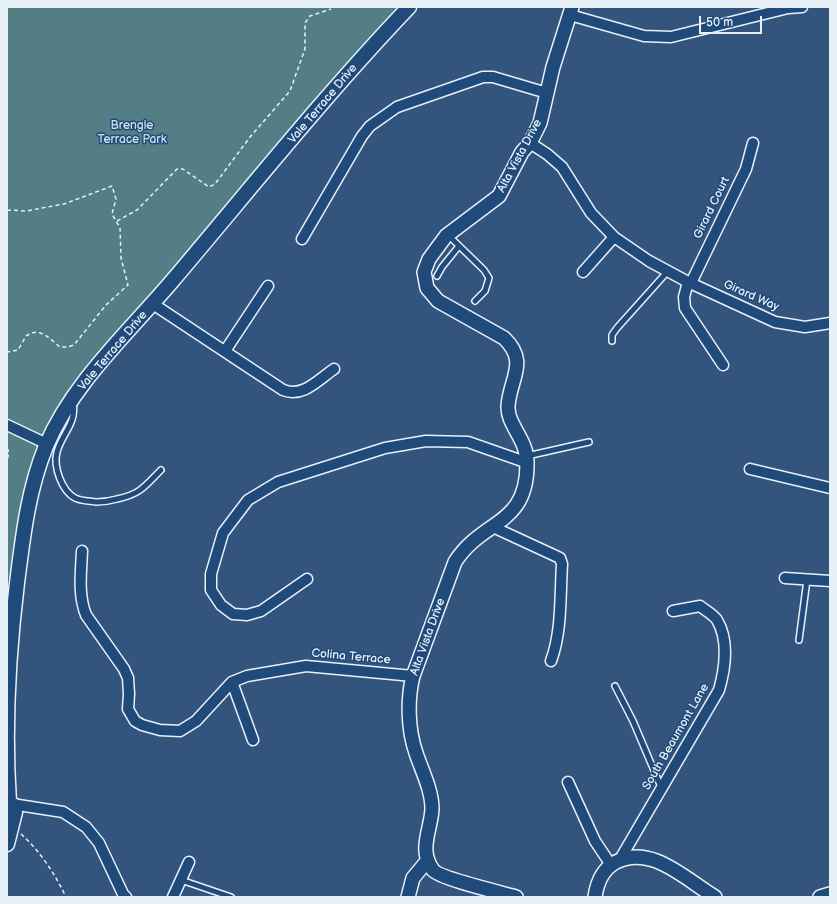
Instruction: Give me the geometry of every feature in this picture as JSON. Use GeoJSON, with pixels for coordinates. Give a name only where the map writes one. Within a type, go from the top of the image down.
{"type":"FeatureCollection","features":[{"type":"Feature","properties":{"kind":"main road","name":"Vale Terrace Drive"},"geometry":{"type":"LineString","coordinates":[[7,844],[11,810],[7,779],[8,659],[26,510],[34,478],[47,444],[73,399],[93,371],[153,304],[352,69],[409,7]]}},
{"type":"Feature","properties":{"kind":"street"},"geometry":{"type":"LineString","coordinates":[[571,11],[644,36],[671,37],[788,8],[802,7]]}},
{"type":"Feature","properties":{"kind":"street","name":"Alta Vista Drive"},"geometry":{"type":"LineString","coordinates":[[428,860],[424,846],[430,825],[432,807],[430,792],[415,752],[410,726],[411,685],[455,562],[462,550],[485,530],[493,527],[517,507],[525,491],[527,460],[520,435],[512,423],[508,410],[509,395],[518,370],[517,356],[510,344],[492,331],[438,301],[427,288],[424,279],[425,266],[434,251],[448,234],[499,196],[522,152],[530,143],[540,123],[547,93],[571,11]]}},
{"type":"Feature","properties":{"kind":"street"},"geometry":{"type":"LineString","coordinates":[[302,239],[362,136],[374,123],[397,107],[488,76],[547,93]]}},
{"type":"Feature","properties":{"kind":"street","name":"Girard Way"},"geometry":{"type":"LineString","coordinates":[[530,143],[562,167],[591,213],[614,237],[668,271],[689,283],[775,322],[805,327],[830,323]]}},
{"type":"Feature","properties":{"kind":"street","name":"Girard Court"},"geometry":{"type":"LineString","coordinates":[[723,365],[685,308],[684,297],[689,283],[746,169],[753,143]]}},
{"type":"Feature","properties":{"kind":"street"},"geometry":{"type":"LineString","coordinates":[[583,272],[614,237]]}},
{"type":"Feature","properties":{"kind":"street"},"geometry":{"type":"LineString","coordinates":[[225,351],[268,286]]}},
{"type":"Feature","properties":{"kind":"street"},"geometry":{"type":"LineString","coordinates":[[153,304],[283,390],[290,393],[305,390],[334,369]]}},
{"type":"Feature","properties":{"kind":"street"},"geometry":{"type":"LineString","coordinates":[[7,425],[47,444]]}},
{"type":"Feature","properties":{"kind":"street"},"geometry":{"type":"LineString","coordinates":[[307,579],[261,611],[247,615],[234,614],[221,605],[211,590],[211,574],[222,532],[248,500],[278,482],[384,448],[404,443],[426,441],[468,442],[527,460]]}},
{"type":"Feature","properties":{"kind":"street"},"geometry":{"type":"LineString","coordinates":[[750,469],[830,488]]}},
{"type":"Feature","properties":{"kind":"street"},"geometry":{"type":"LineString","coordinates":[[493,527],[560,558],[562,564],[559,611],[555,649],[551,661]]}},
{"type":"Feature","properties":{"kind":"street","name":"Colina Terrace"},"geometry":{"type":"LineString","coordinates":[[82,551],[80,593],[83,607],[86,615],[124,669],[128,678],[128,709],[135,721],[142,725],[160,730],[180,731],[196,721],[232,682],[247,676],[306,666],[414,676]]}},
{"type":"Feature","properties":{"kind":"street"},"geometry":{"type":"LineString","coordinates":[[785,578],[830,581]]}},
{"type":"Feature","properties":{"kind":"street","name":"South Beaumont Lane"},"geometry":{"type":"LineString","coordinates":[[615,863],[662,788],[719,690],[725,668],[723,643],[717,619],[700,606],[673,611]]}},
{"type":"Feature","properties":{"kind":"street"},"geometry":{"type":"LineString","coordinates":[[232,682],[253,740]]}},
{"type":"Feature","properties":{"kind":"street"},"geometry":{"type":"LineString","coordinates":[[568,782],[595,841],[615,863]]}},
{"type":"Feature","properties":{"kind":"street"},"geometry":{"type":"LineString","coordinates":[[11,810],[63,812],[86,827],[99,844],[123,894],[126,897]]}},
{"type":"Feature","properties":{"kind":"street"},"geometry":{"type":"LineString","coordinates":[[595,897],[600,878],[615,863],[635,856],[652,859],[666,866],[711,896]]}},
{"type":"Feature","properties":{"kind":"street"},"geometry":{"type":"LineString","coordinates":[[408,897],[413,878],[428,860],[434,871],[447,877],[516,897]]}},
{"type":"Feature","properties":{"kind":"street"},"geometry":{"type":"LineString","coordinates":[[173,897],[189,862]]}},
{"type":"Feature","properties":{"kind":"street"},"geometry":{"type":"LineString","coordinates":[[820,897],[830,894]]}},
{"type":"Feature","properties":{"kind":"lane"},"geometry":{"type":"LineString","coordinates":[[448,234],[484,270],[489,278],[485,291],[475,301]]}},
{"type":"Feature","properties":{"kind":"lane"},"geometry":{"type":"LineString","coordinates":[[437,276],[442,267],[459,246]]}},
{"type":"Feature","properties":{"kind":"lane"},"geometry":{"type":"LineString","coordinates":[[612,341],[612,335],[641,298],[656,286],[668,271]]}},
{"type":"Feature","properties":{"kind":"lane"},"geometry":{"type":"LineString","coordinates":[[73,399],[74,410],[71,425],[57,452],[56,462],[60,480],[67,491],[76,498],[103,502],[134,496],[162,470]]}},
{"type":"Feature","properties":{"kind":"lane"},"geometry":{"type":"LineString","coordinates":[[527,460],[589,442]]}},
{"type":"Feature","properties":{"kind":"lane"},"geometry":{"type":"LineString","coordinates":[[799,640],[807,580]]}},
{"type":"Feature","properties":{"kind":"lane"},"geometry":{"type":"LineString","coordinates":[[615,686],[633,721],[662,788]]}},
{"type":"Feature","properties":{"kind":"lane"},"geometry":{"type":"LineString","coordinates":[[181,880],[231,897]]}},
{"type":"Feature","properties":{"kind":"path"},"geometry":{"type":"LineString","coordinates":[[117,221],[137,210],[177,169],[183,169],[209,187],[215,184],[250,137],[290,91],[305,49],[304,23],[310,16],[331,9]]}},
{"type":"Feature","properties":{"kind":"path"},"geometry":{"type":"LineString","coordinates":[[7,210],[26,211],[64,204],[112,186],[116,200],[112,214],[120,228],[121,258],[128,285],[106,305],[74,345],[68,348],[60,347],[45,334],[39,332],[26,336],[18,350],[7,352]]}},
{"type":"Feature","properties":{"kind":"path"},"geometry":{"type":"LineString","coordinates":[[7,448],[10,452],[7,461]]}},
{"type":"Feature","properties":{"kind":"path"},"geometry":{"type":"LineString","coordinates":[[18,832],[30,843],[49,867],[66,897]]}},
{"type":"Feature","properties":{"kind":"green space","name":"Brengle Terrace Park"},"geometry":{"type":"Polygon","coordinates":[[[7,7],[407,7],[101,362],[47,444],[18,575],[7,579],[7,7]]]}}]}
